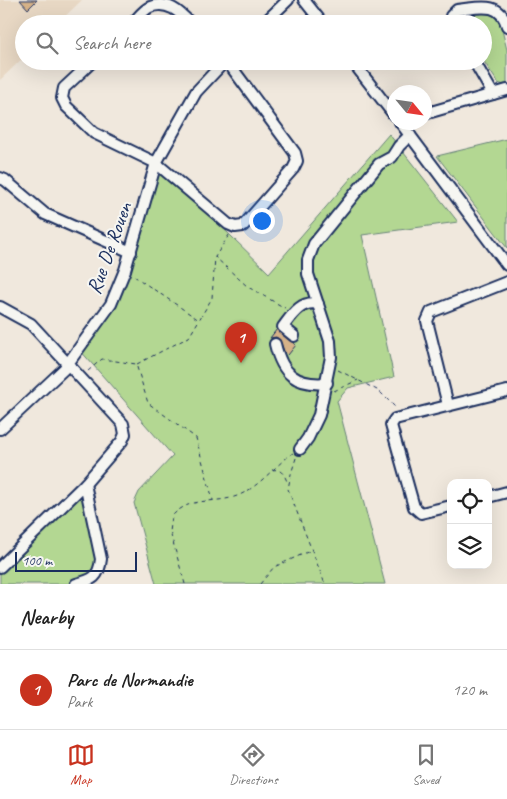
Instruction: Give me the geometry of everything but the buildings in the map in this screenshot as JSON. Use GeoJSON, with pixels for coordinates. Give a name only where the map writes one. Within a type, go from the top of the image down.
{"type":"FeatureCollection","features":[{"type":"Feature","properties":{"kind":"street"},"geometry":{"type":"LineString","coordinates":[[272,15],[288,0]]}},
{"type":"Feature","properties":{"kind":"street"},"geometry":{"type":"LineString","coordinates":[[310,2],[318,15]]}},
{"type":"Feature","properties":{"kind":"street"},"geometry":{"type":"LineString","coordinates":[[142,15],[150,7],[164,3],[176,8],[183,15]]}},
{"type":"Feature","properties":{"kind":"street"},"geometry":{"type":"LineString","coordinates":[[452,15],[457,10],[490,7],[497,9],[505,17],[507,26]]}},
{"type":"Feature","properties":{"kind":"street"},"geometry":{"type":"LineString","coordinates":[[83,70],[64,88],[62,98],[66,106],[94,133],[156,163],[228,224],[235,227],[243,226],[294,169],[296,161],[295,153],[233,70]]}},
{"type":"Feature","properties":{"kind":"street","name":"Rue De Rouen"},"geometry":{"type":"LineString","coordinates":[[0,430],[67,365],[111,304],[125,270],[156,163],[196,92],[217,70]]}},
{"type":"Feature","properties":{"kind":"street"},"geometry":{"type":"LineString","coordinates":[[359,70],[387,106]]}},
{"type":"Feature","properties":{"kind":"street"},"geometry":{"type":"LineString","coordinates":[[479,70],[493,94]]}},
{"type":"Feature","properties":{"kind":"street"},"geometry":{"type":"LineString","coordinates":[[432,112],[507,90]]}},
{"type":"Feature","properties":{"kind":"street"},"geometry":{"type":"LineString","coordinates":[[406,130],[507,264]]}},
{"type":"Feature","properties":{"kind":"street"},"geometry":{"type":"LineString","coordinates":[[300,449],[315,425],[327,383],[331,358],[330,341],[308,274],[308,260],[314,244],[379,164],[392,157],[398,146],[410,136]]}},
{"type":"Feature","properties":{"kind":"street"},"geometry":{"type":"LineString","coordinates":[[0,178],[5,180],[45,214],[130,252]]}},
{"type":"Feature","properties":{"kind":"street"},"geometry":{"type":"LineString","coordinates":[[448,405],[427,321],[431,312],[507,282]]}},
{"type":"Feature","properties":{"kind":"street"},"geometry":{"type":"LineString","coordinates":[[294,336],[283,327],[301,306],[318,304]]}},
{"type":"Feature","properties":{"kind":"street"},"geometry":{"type":"LineString","coordinates":[[0,308],[31,324],[123,424],[125,434],[122,442],[85,484],[0,568]]}},
{"type":"Feature","properties":{"kind":"street"},"geometry":{"type":"LineString","coordinates":[[275,344],[278,355],[289,373],[297,381],[305,384],[327,383]]}},
{"type":"Feature","properties":{"kind":"street"},"geometry":{"type":"LineString","coordinates":[[447,507],[421,513],[414,507],[391,425],[396,419],[507,391]]}},
{"type":"Feature","properties":{"kind":"street"},"geometry":{"type":"LineString","coordinates":[[76,584],[93,580],[100,570],[101,559],[85,484]]}},
{"type":"Feature","properties":{"kind":"street"},"geometry":{"type":"LineString","coordinates":[[492,496],[507,492]]}},
{"type":"Feature","properties":{"kind":"path"},"geometry":{"type":"LineString","coordinates":[[79,378],[102,360],[136,364],[189,337],[212,298],[215,257],[235,227]]}},
{"type":"Feature","properties":{"kind":"path"},"geometry":{"type":"LineString","coordinates":[[215,257],[248,288],[295,313]]}},
{"type":"Feature","properties":{"kind":"path"},"geometry":{"type":"LineString","coordinates":[[125,270],[199,320]]}},
{"type":"Feature","properties":{"kind":"path"},"geometry":{"type":"LineString","coordinates":[[136,364],[148,403],[196,438],[213,500]]}},
{"type":"Feature","properties":{"kind":"path"},"geometry":{"type":"LineString","coordinates":[[330,366],[379,391],[404,417]]}},
{"type":"Feature","properties":{"kind":"path"},"geometry":{"type":"LineString","coordinates":[[324,395],[358,380]]}},
{"type":"Feature","properties":{"kind":"path"},"geometry":{"type":"LineString","coordinates":[[185,584],[170,532],[172,516],[184,506],[235,497],[245,492],[300,449]]}},
{"type":"Feature","properties":{"kind":"path"},"geometry":{"type":"LineString","coordinates":[[288,487],[290,474],[300,449]]}},
{"type":"Feature","properties":{"kind":"path"},"geometry":{"type":"LineString","coordinates":[[271,470],[280,470],[284,474],[325,584]]}},
{"type":"Feature","properties":{"kind":"path"},"geometry":{"type":"LineString","coordinates":[[260,584],[274,567],[313,550]]}},
{"type":"Feature","properties":{"kind":"shaded area"},"geometry":{"type":"Polygon","coordinates":[[[0,0],[82,0],[66,15],[15,15],[15,66],[0,80],[0,0]]]}},
{"type":"Feature","properties":{"kind":"green space"},"geometry":{"type":"Polygon","coordinates":[[[488,12],[499,18],[507,50],[507,86],[498,83],[490,70],[492,70],[492,15],[469,15],[488,12]]]}},
{"type":"Feature","properties":{"kind":"green space"},"geometry":{"type":"Polygon","coordinates":[[[389,134],[458,222],[362,235],[394,377],[348,388],[337,401],[385,584],[156,584],[134,503],[139,492],[173,456],[79,349],[111,304],[156,163],[269,273],[389,134]]]}},
{"type":"Feature","properties":{"kind":"green space"},"geometry":{"type":"Polygon","coordinates":[[[507,139],[507,248],[437,156],[507,139]]]}},
{"type":"Feature","properties":{"kind":"green space"},"geometry":{"type":"Polygon","coordinates":[[[85,484],[100,570],[76,584],[0,584],[0,567],[85,484]]]}},
{"type":"Feature","properties":{"kind":"place","name":"Parc de Normandie"},"geometry":{"type":"Point","coordinates":[241,363]}}]}
